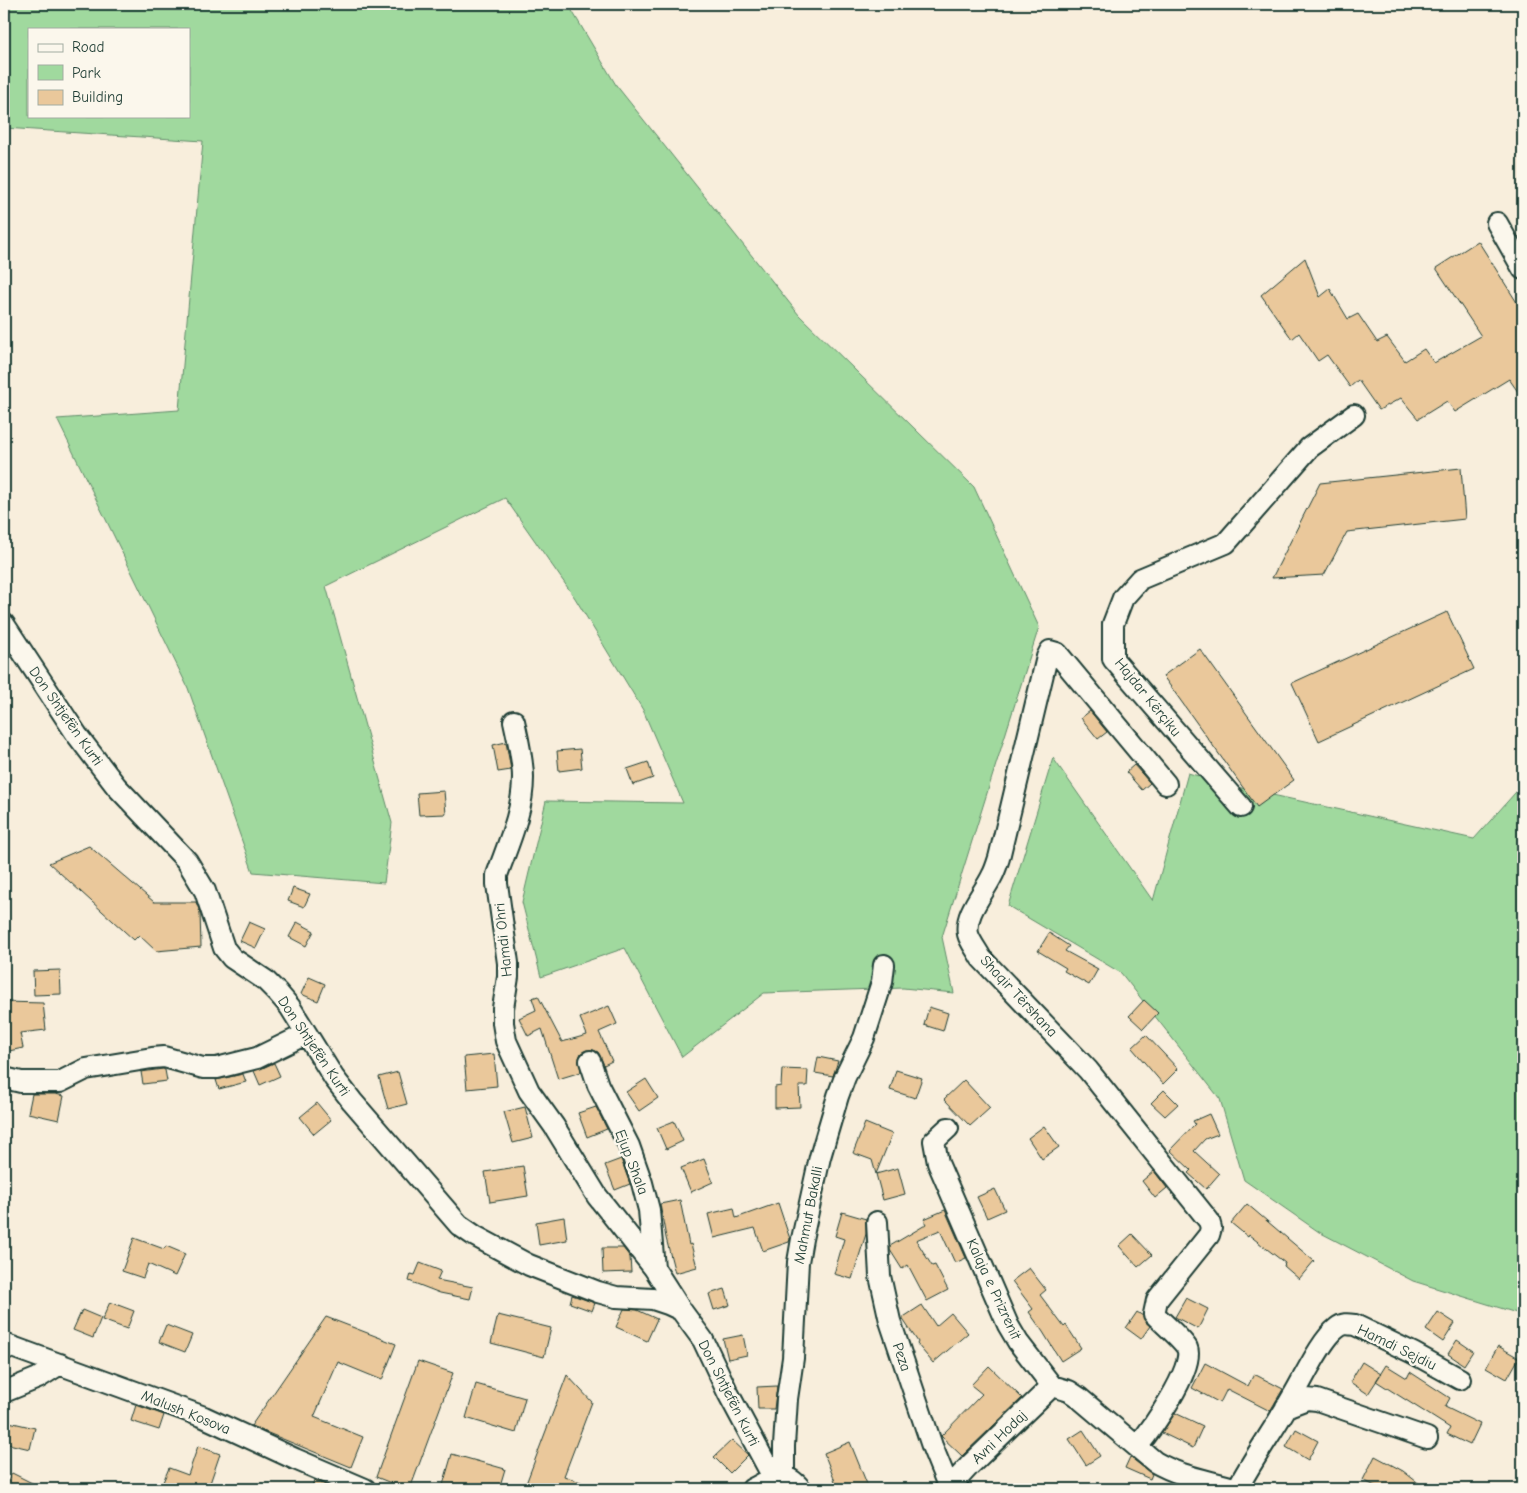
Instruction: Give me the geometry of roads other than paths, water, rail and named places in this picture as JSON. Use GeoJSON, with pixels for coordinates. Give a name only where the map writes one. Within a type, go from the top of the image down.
{"type":"FeatureCollection","features":[{"type":"Feature","properties":{"kind":"street"},"geometry":{"type":"LineString","coordinates":[[1497,223],[1523,269]]}},
{"type":"Feature","properties":{"kind":"street","name":"Hajdar Kërçiku"},"geometry":{"type":"LineString","coordinates":[[1241,807],[1113,659],[1113,624],[1123,598],[1140,579],[1226,543],[1309,448],[1354,414]]}},
{"type":"Feature","properties":{"kind":"street","name":"Don Shtjefën Kurti"},"geometry":{"type":"LineString","coordinates":[[4,624],[78,735],[116,786],[187,861],[205,891],[224,948],[232,958],[265,980],[290,1007],[334,1078],[459,1225],[475,1236],[529,1265],[598,1292],[625,1298],[653,1299],[681,1310]]}},
{"type":"Feature","properties":{"kind":"street","name":"Shaqir Tërshana"},"geometry":{"type":"LineString","coordinates":[[1138,1447],[1166,1407],[1185,1368],[1188,1356],[1187,1348],[1154,1314],[1158,1300],[1209,1235],[1211,1228],[1209,1222],[1088,1070],[982,958],[968,933],[968,922],[993,876],[999,858],[1050,651],[1057,653],[1166,784]]}},
{"type":"Feature","properties":{"kind":"street","name":"Hamdi Ohri"},"geometry":{"type":"LineString","coordinates":[[514,721],[523,777],[522,790],[517,816],[497,875],[508,963],[508,977],[503,1008],[506,1041],[535,1102],[554,1126],[597,1196],[654,1268]]}},
{"type":"Feature","properties":{"kind":"street","name":"Mahmut Bakalli"},"geometry":{"type":"LineString","coordinates":[[779,1477],[794,1351],[798,1262],[802,1239],[820,1157],[833,1113],[845,1077],[864,1038],[882,982],[884,965]]}},
{"type":"Feature","properties":{"kind":"street"},"geometry":{"type":"LineString","coordinates":[[4,1078],[21,1082],[60,1082],[86,1069],[164,1057],[203,1068],[217,1068],[236,1065],[257,1058],[306,1034]]}},
{"type":"Feature","properties":{"kind":"street","name":"Ejup Shala"},"geometry":{"type":"LineString","coordinates":[[590,1061],[598,1085],[629,1146],[642,1183],[649,1210],[654,1268]]}},
{"type":"Feature","properties":{"kind":"street","name":"Kalaja e Prizrenit"},"geometry":{"type":"LineString","coordinates":[[948,1128],[934,1142],[938,1163],[1008,1325],[1018,1342],[1052,1386]]}},
{"type":"Feature","properties":{"kind":"street","name":"Peza"},"geometry":{"type":"LineString","coordinates":[[877,1222],[880,1276],[890,1321],[948,1489]]}},
{"type":"Feature","properties":{"kind":"street","name":"Don Shtjefën Kurti"},"geometry":{"type":"LineString","coordinates":[[654,1268],[703,1340],[728,1393],[779,1477]]}},
{"type":"Feature","properties":{"kind":"street","name":"Hamdi Sejdiu"},"geometry":{"type":"LineString","coordinates":[[1237,1489],[1248,1468],[1332,1333],[1346,1323],[1372,1333],[1460,1379]]}},
{"type":"Feature","properties":{"kind":"street","name":"Malush Kosova"},"geometry":{"type":"LineString","coordinates":[[4,1344],[204,1418],[365,1489]]}},
{"type":"Feature","properties":{"kind":"street"},"geometry":{"type":"LineString","coordinates":[[4,1392],[38,1378],[60,1364]]}},
{"type":"Feature","properties":{"kind":"street"},"geometry":{"type":"LineString","coordinates":[[1052,1386],[1069,1391],[1078,1397],[1155,1462],[1169,1470],[1184,1476],[1237,1489]]}},
{"type":"Feature","properties":{"kind":"street","name":"Avni Hodaj"},"geometry":{"type":"LineString","coordinates":[[948,1489],[970,1465],[1052,1386]]}},
{"type":"Feature","properties":{"kind":"street"},"geometry":{"type":"LineString","coordinates":[[1286,1408],[1307,1399],[1317,1400],[1427,1438]]}},
{"type":"Feature","properties":{"kind":"street"},"geometry":{"type":"LineString","coordinates":[[752,1489],[779,1477],[793,1480],[801,1489]]}}]}
